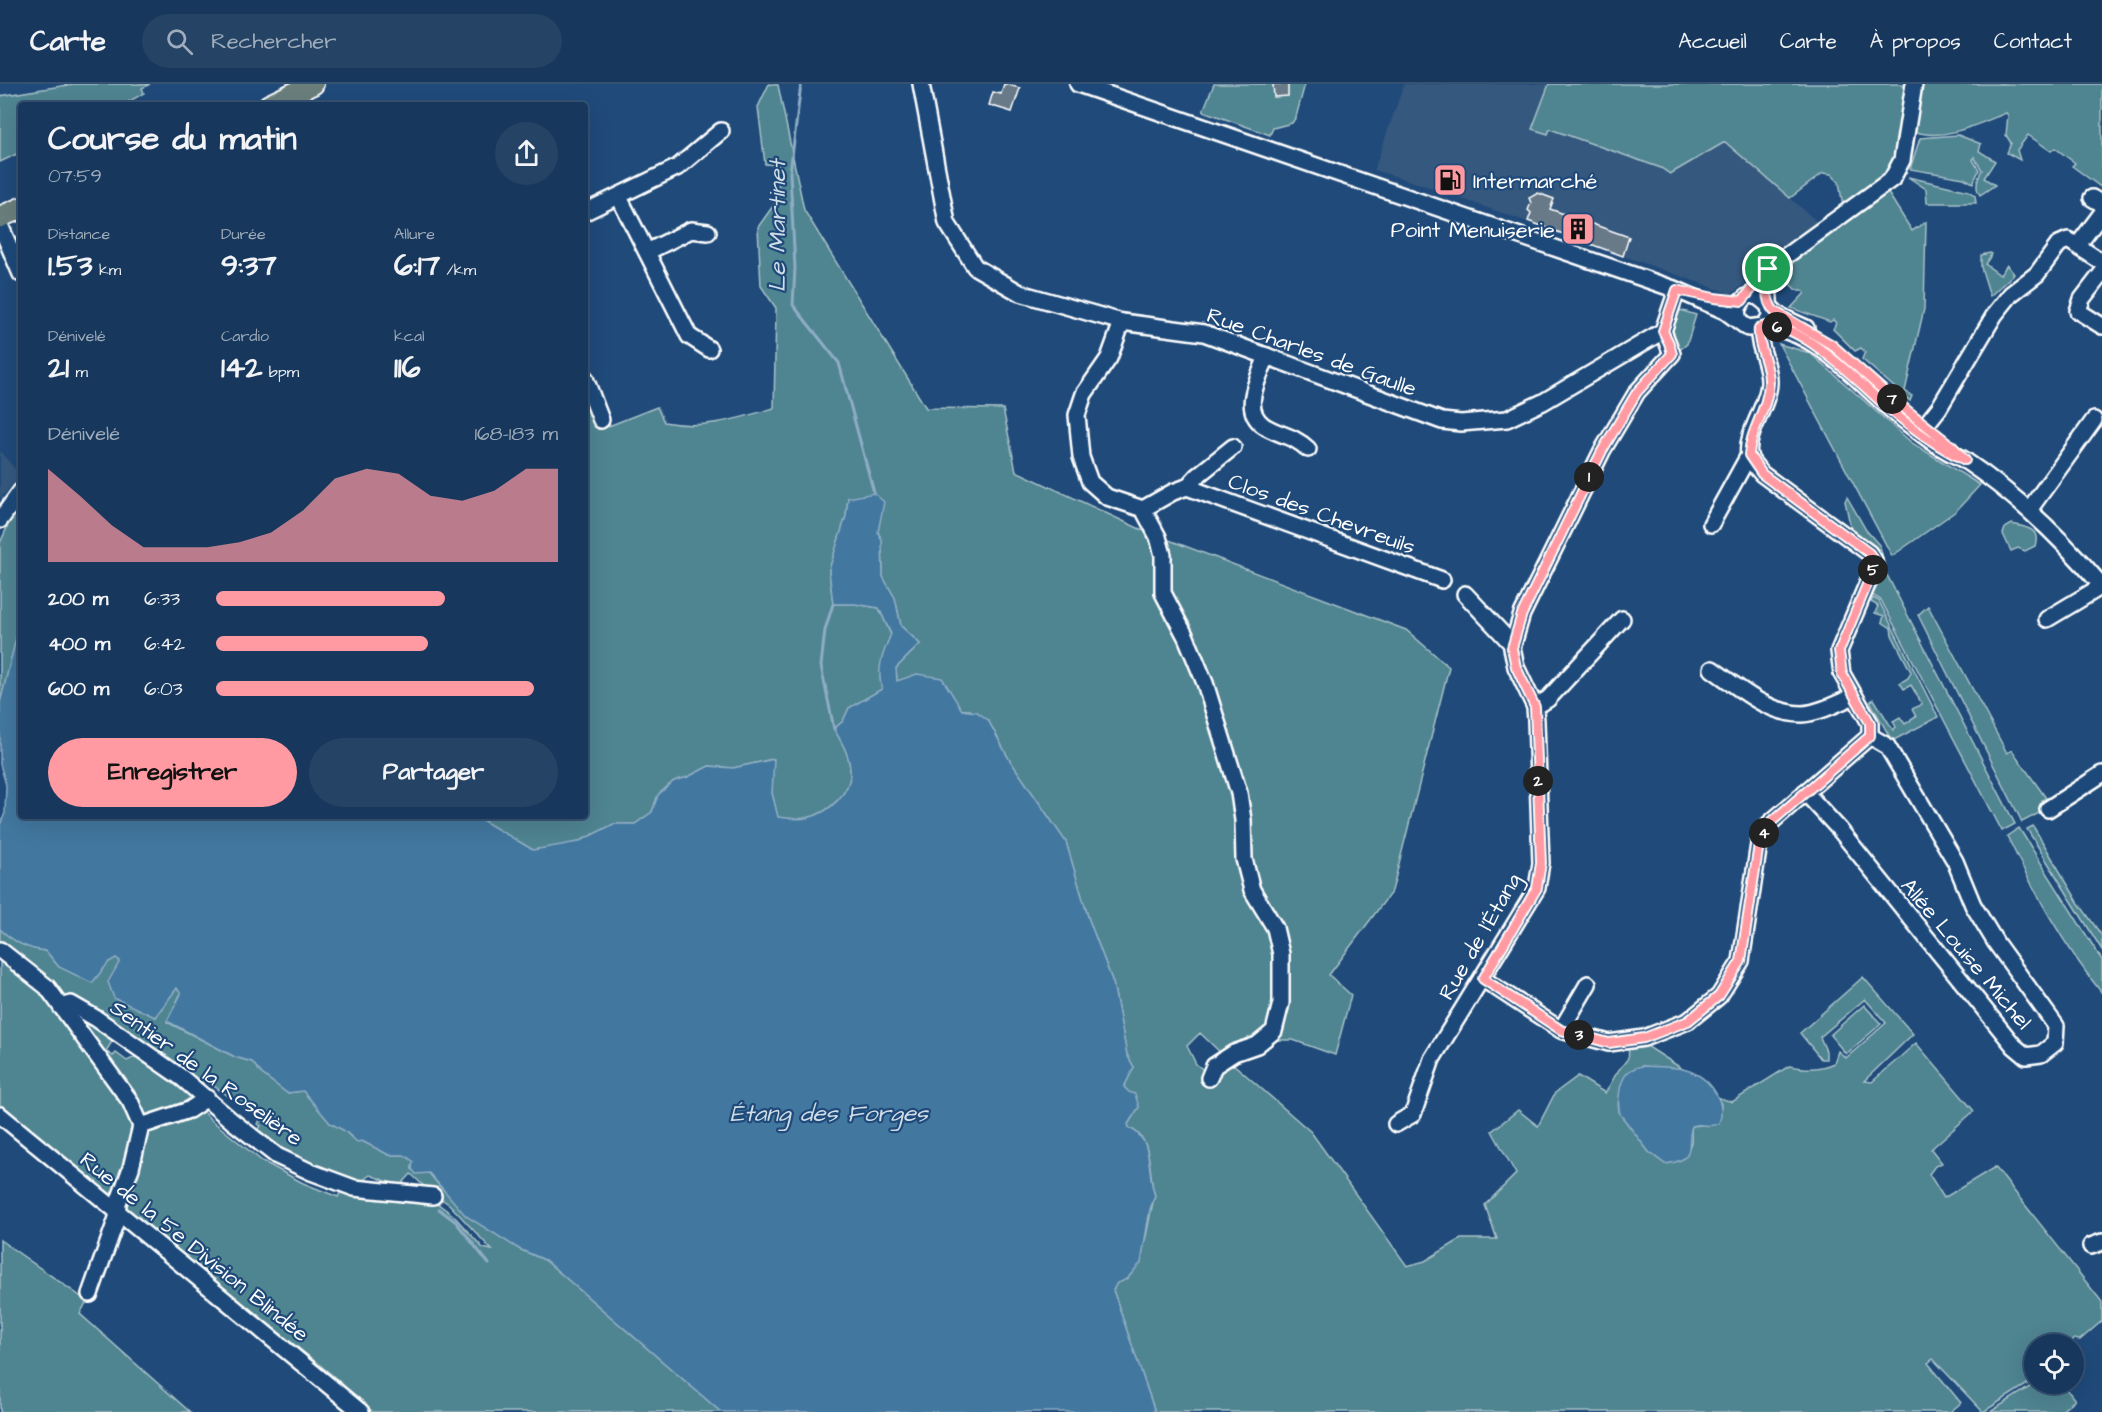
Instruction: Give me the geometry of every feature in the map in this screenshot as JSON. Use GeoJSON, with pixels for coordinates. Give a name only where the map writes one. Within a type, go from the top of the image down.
{"type":"FeatureCollection","features":[{"type":"Feature","properties":{"kind":"main road"},"geometry":{"type":"LineString","coordinates":[[275,102],[313,84]]}},
{"type":"Feature","properties":{"kind":"main road"},"geometry":{"type":"LineString","coordinates":[[0,217],[18,209]]}},
{"type":"Feature","properties":{"kind":"street","name":"Rue Charles de Gaulle"},"geometry":{"type":"LineString","coordinates":[[921,84],[947,223],[975,267],[1020,293],[1122,322],[1204,333],[1442,422],[1461,423],[1507,419],[1543,402],[1663,331]]}},
{"type":"Feature","properties":{"kind":"street"},"geometry":{"type":"LineString","coordinates":[[1078,84],[1677,290],[1752,325],[1786,330],[1818,347],[1887,407],[1923,429],[2029,510],[2059,537],[2102,586],[2047,619]]}},
{"type":"Feature","properties":{"kind":"street"},"geometry":{"type":"LineString","coordinates":[[1711,524],[1749,455],[1749,442],[1767,397],[1768,367],[1758,334],[1737,311],[1744,299],[1775,262],[1892,179],[1902,160],[1914,84]]}},
{"type":"Feature","properties":{"kind":"street"},"geometry":{"type":"LineString","coordinates":[[588,211],[678,167],[721,130]]}},
{"type":"Feature","properties":{"kind":"street"},"geometry":{"type":"LineString","coordinates":[[619,197],[689,336],[709,349]]}},
{"type":"Feature","properties":{"kind":"street"},"geometry":{"type":"LineString","coordinates":[[2078,245],[2102,213]]}},
{"type":"Feature","properties":{"kind":"street"},"geometry":{"type":"LineString","coordinates":[[0,225],[18,267]]}},
{"type":"Feature","properties":{"kind":"street"},"geometry":{"type":"LineString","coordinates":[[647,252],[691,230],[708,232]]}},
{"type":"Feature","properties":{"kind":"street"},"geometry":{"type":"LineString","coordinates":[[1923,429],[1939,408],[1995,314],[2011,294],[2037,274],[2063,241],[2078,245],[2102,262]]}},
{"type":"Feature","properties":{"kind":"street"},"geometry":{"type":"LineString","coordinates":[[1752,325],[1770,317],[1768,281],[1775,262]]}},
{"type":"Feature","properties":{"kind":"street"},"geometry":{"type":"LineString","coordinates":[[2102,273],[2082,299],[2078,311],[2102,326]]}},
{"type":"Feature","properties":{"kind":"street"},"geometry":{"type":"LineString","coordinates":[[1677,290],[1714,298],[1744,299],[1757,296],[1779,315],[1817,334],[1832,345],[1923,429]]}},
{"type":"Feature","properties":{"kind":"street"},"geometry":{"type":"LineString","coordinates":[[1663,331],[1677,290]]}},
{"type":"Feature","properties":{"kind":"street"},"geometry":{"type":"LineString","coordinates":[[1122,322],[1109,358],[1084,394],[1077,415],[1081,457],[1090,482],[1107,497],[1143,508],[1158,537],[1163,555],[1163,593],[1186,637],[1205,683],[1239,793],[1243,820],[1244,859],[1252,890],[1275,928],[1281,954],[1281,1003],[1274,1031],[1257,1045],[1234,1053],[1212,1072]]}},
{"type":"Feature","properties":{"kind":"street","name":"Rue de l'Étang"},"geometry":{"type":"LineString","coordinates":[[1396,1124],[1413,1114],[1432,1059],[1537,888],[1541,863],[1535,707],[1516,667],[1513,645],[1522,614],[1602,451],[1637,392],[1672,354],[1663,331]]}},
{"type":"Feature","properties":{"kind":"street"},"geometry":{"type":"LineString","coordinates":[[1267,356],[1251,399],[1254,414],[1263,425],[1297,438],[1308,449]]}},
{"type":"Feature","properties":{"kind":"street"},"geometry":{"type":"LineString","coordinates":[[588,385],[602,420]]}},
{"type":"Feature","properties":{"kind":"street"},"geometry":{"type":"LineString","coordinates":[[2029,510],[2094,420]]}},
{"type":"Feature","properties":{"kind":"street","name":"Clos des Chevreuils"},"geometry":{"type":"LineString","coordinates":[[1143,508],[1173,492],[1187,488],[1197,476],[1233,447]]}},
{"type":"Feature","properties":{"kind":"street"},"geometry":{"type":"LineString","coordinates":[[1483,979],[1561,1030],[1609,1043],[1644,1038],[1688,1021],[1719,996],[1741,961],[1759,844],[1769,824],[1870,736],[1870,723],[1842,674],[1839,651],[1874,568],[1874,560],[1869,553],[1762,474],[1749,455]]}},
{"type":"Feature","properties":{"kind":"street","name":"Clos des Chevreuils"},"geometry":{"type":"LineString","coordinates":[[1187,488],[1442,580]]}},
{"type":"Feature","properties":{"kind":"street"},"geometry":{"type":"LineString","coordinates":[[0,520],[18,495]]}},
{"type":"Feature","properties":{"kind":"street"},"geometry":{"type":"LineString","coordinates":[[1466,594],[1513,645]]}},
{"type":"Feature","properties":{"kind":"street"},"geometry":{"type":"LineString","coordinates":[[1535,707],[1548,699],[1622,619]]}},
{"type":"Feature","properties":{"kind":"street"},"geometry":{"type":"LineString","coordinates":[[1712,669],[1753,698],[1787,712],[1803,714],[1827,708],[1854,696]]}},
{"type":"Feature","properties":{"kind":"street","name":"Allée Louise Michel"},"geometry":{"type":"LineString","coordinates":[[1805,792],[1839,829],[2014,1046],[2026,1056],[2041,1054],[2055,1043],[2056,1026],[1996,943],[1973,905],[1955,861],[1887,746],[1870,736]]}},
{"type":"Feature","properties":{"kind":"street"},"geometry":{"type":"LineString","coordinates":[[2048,809],[2102,774]]}},
{"type":"Feature","properties":{"kind":"street"},"geometry":{"type":"LineString","coordinates":[[0,951],[47,987],[130,1101],[141,1125],[118,1212],[90,1294]]}},
{"type":"Feature","properties":{"kind":"street"},"geometry":{"type":"LineString","coordinates":[[1561,1030],[1588,984]]}},
{"type":"Feature","properties":{"kind":"street","name":"Sentier de la Roselière"},"geometry":{"type":"LineString","coordinates":[[61,1007],[72,1004],[97,1019],[207,1098],[277,1156],[354,1188],[375,1188],[433,1196]]}},
{"type":"Feature","properties":{"kind":"street"},"geometry":{"type":"LineString","coordinates":[[141,1125],[189,1110],[207,1098]]}},
{"type":"Feature","properties":{"kind":"street","name":"Rue de la 5e Division Blindée"},"geometry":{"type":"LineString","coordinates":[[0,1115],[361,1412]]}},
{"type":"Feature","properties":{"kind":"shaded area"},"geometry":{"type":"Polygon","coordinates":[[[1404,84],[1568,84],[1725,142],[1820,224],[1731,294],[1420,184],[1374,170],[1404,84]]]}},
{"type":"Feature","properties":{"kind":"shaded area"},"geometry":{"type":"Polygon","coordinates":[[[0,451],[18,473],[18,477],[0,499],[0,451]]]}},
{"type":"Feature","properties":{"kind":"green space"},"geometry":{"type":"Polygon","coordinates":[[[74,84],[150,84],[142,88],[144,93],[128,102],[18,102],[18,153],[0,162],[0,96],[74,84]]]}},
{"type":"Feature","properties":{"kind":"green space"},"geometry":{"type":"Polygon","coordinates":[[[769,84],[778,85],[804,210],[926,408],[1003,409],[1016,471],[1140,529],[1406,630],[1449,667],[1392,891],[1329,975],[1351,995],[1335,1055],[1293,1040],[1241,1040],[1223,1055],[1200,1033],[1187,1046],[1196,1064],[1206,1072],[1231,1062],[1311,1132],[1407,1266],[1425,1261],[1461,1239],[1497,1239],[1485,1205],[1516,1174],[1492,1131],[1518,1110],[1538,1126],[1555,1093],[1578,1076],[1605,1093],[1627,1059],[1628,1049],[1647,1046],[1684,1070],[1642,1066],[1627,1082],[1620,1094],[1618,1107],[1620,1114],[1649,1152],[1665,1164],[1674,1162],[1681,1158],[1690,1147],[1692,1126],[1719,1123],[1721,1104],[1717,1097],[1732,1102],[1789,1066],[1823,1067],[1834,1063],[1838,1051],[1846,1058],[1886,1023],[1865,999],[1820,1037],[1826,1051],[1826,1059],[1821,1059],[1800,1033],[1863,977],[1913,1034],[1864,1081],[1872,1082],[1916,1043],[1974,1111],[1931,1149],[1942,1163],[1935,1166],[1929,1174],[1944,1198],[1995,1167],[2102,1302],[2102,1321],[2084,1337],[2084,1334],[2024,1334],[2024,1386],[1983,1412],[1933,1359],[1928,1363],[1961,1403],[1950,1412],[1155,1412],[1113,1290],[1117,1283],[1127,1278],[1134,1270],[1144,1246],[1155,1196],[1149,1157],[1143,1140],[1129,1128],[1128,1124],[1139,1107],[1124,1087],[1134,1067],[1127,1055],[1113,983],[1089,920],[1066,842],[1009,759],[988,720],[969,710],[962,710],[897,682],[896,668],[920,644],[901,626],[895,598],[883,577],[882,541],[878,532],[848,498],[846,516],[829,570],[833,604],[855,604],[879,608],[891,635],[881,668],[882,689],[849,708],[843,721],[834,729],[844,748],[850,768],[848,785],[838,800],[823,811],[807,818],[778,818],[772,793],[773,759],[733,768],[709,766],[688,777],[674,781],[658,795],[652,812],[635,824],[614,824],[578,842],[561,846],[533,850],[480,819],[588,819],[588,405],[601,429],[657,407],[664,422],[692,425],[733,419],[774,408],[776,308],[761,286],[758,227],[778,199],[779,165],[765,164],[758,107],[769,84]]]}},
{"type":"Feature","properties":{"kind":"green space"},"geometry":{"type":"Polygon","coordinates":[[[1214,84],[1305,84],[1296,117],[1292,123],[1273,128],[1270,135],[1203,111],[1214,84]]]}},
{"type":"Feature","properties":{"kind":"green space"},"geometry":{"type":"Polygon","coordinates":[[[1549,84],[1911,84],[1890,172],[1843,207],[1839,182],[1831,174],[1823,173],[1790,198],[1725,142],[1670,174],[1661,168],[1550,129],[1548,134],[1532,129],[1549,84]]]}},
{"type":"Feature","properties":{"kind":"green space"},"geometry":{"type":"Polygon","coordinates":[[[1919,84],[2102,84],[2102,188],[2072,166],[2075,163],[2055,148],[2051,151],[2028,135],[2017,150],[2020,160],[2007,153],[2011,143],[2006,135],[2008,115],[2006,113],[1948,133],[1924,134],[1913,131],[1919,84]]]}},
{"type":"Feature","properties":{"kind":"green space"},"geometry":{"type":"Polygon","coordinates":[[[1958,135],[1981,144],[1979,151],[1995,161],[1984,178],[1995,185],[1980,195],[1977,186],[1982,170],[1974,157],[1973,160],[1979,170],[1973,183],[1964,178],[1910,169],[1920,138],[1958,135]]]}},
{"type":"Feature","properties":{"kind":"green space"},"geometry":{"type":"Polygon","coordinates":[[[1908,177],[1969,191],[1975,196],[1976,203],[1927,203],[1926,189],[1908,177]]]}},
{"type":"Feature","properties":{"kind":"green space"},"geometry":{"type":"Polygon","coordinates":[[[1888,193],[1912,231],[1926,222],[1924,309],[1905,391],[1912,396],[1910,401],[1862,359],[1865,352],[1861,348],[1855,351],[1833,329],[1836,323],[1833,320],[1830,322],[1791,308],[1805,293],[1802,290],[1796,290],[1778,272],[1819,239],[1888,193]]]}},
{"type":"Feature","properties":{"kind":"green space"},"geometry":{"type":"Polygon","coordinates":[[[1992,254],[1985,264],[2000,275],[2007,265],[2014,274],[1990,296],[1981,267],[1981,255],[1992,254]]]}},
{"type":"Feature","properties":{"kind":"green space"},"geometry":{"type":"Polygon","coordinates":[[[1680,310],[1696,315],[1687,344],[1678,351],[1670,327],[1680,310]]]}},
{"type":"Feature","properties":{"kind":"green space"},"geometry":{"type":"Polygon","coordinates":[[[1779,344],[1810,353],[1912,443],[1980,485],[1956,511],[1892,556],[1779,344]]]}},
{"type":"Feature","properties":{"kind":"green space"},"geometry":{"type":"Polygon","coordinates":[[[1847,497],[1866,530],[1880,546],[1887,575],[2015,824],[2002,831],[1881,600],[1872,595],[1877,586],[1874,582],[1880,561],[1878,550],[1851,529],[1845,501],[1847,497]]]}},
{"type":"Feature","properties":{"kind":"green space"},"geometry":{"type":"Polygon","coordinates":[[[18,512],[18,631],[0,703],[0,543],[10,521],[18,512]]]}},
{"type":"Feature","properties":{"kind":"green space"},"geometry":{"type":"Polygon","coordinates":[[[2012,524],[2031,529],[2036,535],[2035,546],[2025,551],[2018,548],[2011,551],[2003,534],[2005,528],[2012,524]]]}},
{"type":"Feature","properties":{"kind":"green space"},"geometry":{"type":"Polygon","coordinates":[[[1873,598],[1879,601],[1938,717],[1892,741],[1871,701],[1874,699],[1893,730],[1896,727],[1893,721],[1900,717],[1905,724],[1916,717],[1912,709],[1922,704],[1911,685],[1904,689],[1900,683],[1908,678],[1911,672],[1892,635],[1891,628],[1882,622],[1884,616],[1875,613],[1878,606],[1871,602],[1873,598]]]}},
{"type":"Feature","properties":{"kind":"green space"},"geometry":{"type":"Polygon","coordinates":[[[1928,606],[2007,753],[2012,750],[2046,798],[2042,800],[2046,807],[2045,810],[2022,822],[1918,615],[1928,606]]]}},
{"type":"Feature","properties":{"kind":"green space"},"geometry":{"type":"Polygon","coordinates":[[[2033,826],[2078,902],[2102,936],[2102,950],[2027,829],[2033,826]]]}},
{"type":"Feature","properties":{"kind":"green space"},"geometry":{"type":"Polygon","coordinates":[[[2019,828],[2102,960],[2102,993],[2062,937],[2017,857],[2007,836],[2019,828]]]}},
{"type":"Feature","properties":{"kind":"green space"},"geometry":{"type":"Polygon","coordinates":[[[0,929],[21,944],[46,951],[59,967],[109,962],[115,957],[120,961],[156,1017],[176,988],[181,993],[167,1022],[235,1057],[252,1062],[262,1074],[287,1093],[303,1091],[330,1123],[345,1131],[353,1139],[362,1141],[389,1155],[405,1155],[413,1161],[412,1169],[429,1173],[442,1189],[519,1249],[545,1260],[721,1412],[373,1412],[331,1374],[0,1109],[0,960],[115,1037],[106,1051],[113,1056],[116,1053],[127,1061],[141,1054],[148,1059],[149,1065],[190,1096],[210,1119],[262,1161],[303,1183],[338,1197],[342,1189],[430,1198],[453,1215],[483,1248],[492,1250],[450,1205],[411,1174],[400,1186],[370,1175],[359,1183],[332,1174],[280,1148],[257,1131],[261,1126],[258,1124],[261,1118],[206,1081],[201,1084],[69,997],[62,998],[0,945],[0,929]]]}},
{"type":"Feature","properties":{"kind":"green space"},"geometry":{"type":"Polygon","coordinates":[[[1864,1005],[1881,1024],[1846,1054],[1830,1035],[1864,1005]]]}},
{"type":"Feature","properties":{"kind":"green space"},"geometry":{"type":"Polygon","coordinates":[[[0,1240],[87,1301],[80,1314],[190,1412],[0,1412],[0,1240]]]}},
{"type":"Feature","properties":{"kind":"green space"},"geometry":{"type":"Polygon","coordinates":[[[2024,1391],[2024,1394],[2070,1394],[2075,1400],[2060,1412],[1990,1412],[2024,1391]]]}},
{"type":"Feature","properties":{"kind":"water","name":"Étang des Forges"},"geometry":{"type":"Polygon","coordinates":[[[874,493],[884,502],[878,532],[882,541],[883,577],[895,598],[901,626],[920,644],[896,668],[897,681],[917,674],[942,678],[962,710],[977,712],[988,720],[1009,759],[1066,842],[1089,920],[1113,983],[1127,1055],[1134,1067],[1124,1087],[1135,1094],[1139,1107],[1128,1124],[1129,1128],[1143,1140],[1146,1148],[1155,1196],[1150,1209],[1141,1263],[1128,1277],[1117,1283],[1113,1290],[1155,1412],[721,1412],[545,1260],[519,1249],[466,1216],[429,1173],[416,1174],[412,1169],[413,1161],[404,1155],[389,1155],[362,1141],[357,1142],[345,1131],[330,1123],[303,1091],[287,1093],[262,1074],[252,1062],[235,1057],[167,1021],[181,994],[177,988],[155,1017],[114,998],[108,982],[120,961],[116,958],[109,962],[92,983],[59,967],[46,951],[21,944],[0,929],[0,825],[5,813],[6,785],[0,764],[0,703],[18,631],[18,819],[480,819],[533,850],[578,842],[614,824],[635,824],[652,812],[658,795],[674,781],[688,777],[709,766],[733,768],[774,759],[772,793],[778,817],[804,819],[823,811],[844,793],[850,777],[849,763],[844,748],[834,729],[843,721],[849,708],[882,689],[880,667],[891,634],[879,608],[855,604],[833,604],[829,570],[846,516],[848,498],[874,493]]]}},
{"type":"Feature","properties":{"kind":"water"},"geometry":{"type":"Polygon","coordinates":[[[1642,1066],[1676,1068],[1694,1073],[1712,1087],[1719,1101],[1721,1116],[1719,1123],[1692,1126],[1689,1151],[1683,1159],[1676,1162],[1665,1164],[1649,1152],[1620,1114],[1619,1098],[1625,1076],[1629,1071],[1642,1066]]]}},
{"type":"Feature","properties":{"kind":"building"},"geometry":{"type":"Polygon","coordinates":[[[1004,84],[1020,88],[1012,112],[989,105],[993,92],[1001,94],[1004,84]]]}},
{"type":"Feature","properties":{"kind":"building"},"geometry":{"type":"Polygon","coordinates":[[[1273,84],[1288,84],[1288,96],[1274,97],[1273,84]]]}},
{"type":"Feature","properties":{"kind":"building","name":"Point Menuiserie"},"geometry":{"type":"Polygon","coordinates":[[[1538,193],[1554,199],[1550,209],[1629,237],[1623,256],[1528,221],[1531,213],[1528,210],[1531,203],[1529,198],[1538,193]]]}},
{"type":"Feature","properties":{"kind":"waterway","name":"Le Martinet"},"geometry":{"type":"LineString","coordinates":[[801,84],[790,173],[795,268],[793,305],[839,363],[874,493]]}},
{"type":"Feature","properties":{"kind":"waterway","name":"Le Martinet"},"geometry":{"type":"LineString","coordinates":[[833,604],[825,630],[821,666],[834,729]]}},
{"type":"Feature","properties":{"kind":"waterway"},"geometry":{"type":"LineString","coordinates":[[439,1209],[456,1222],[489,1264]]}},
{"type":"Feature","properties":{"kind":"place","name":"Intermarché"},"geometry":{"type":"Point","coordinates":[1450,180]}},
{"type":"Feature","properties":{"kind":"place","name":"Point Menuiserie"},"geometry":{"type":"Point","coordinates":[1578,229]}},
{"type":"Feature","properties":{"kind":"route"},"geometry":{"type":"LineString","coordinates":[[1775,262],[1767,290],[1768,304],[1774,311],[1817,334],[1832,345],[1894,400],[1953,447],[1965,460],[1934,443],[1907,423],[1818,347],[1786,330],[1764,326],[1759,328],[1758,334],[1768,367],[1769,385],[1767,397],[1749,442],[1751,461],[1762,474],[1869,553],[1874,560],[1874,568],[1839,651],[1842,674],[1870,723],[1870,736],[1769,824],[1759,844],[1741,961],[1719,996],[1688,1021],[1664,1032],[1644,1038],[1609,1043],[1561,1030],[1483,979],[1537,888],[1541,863],[1535,707],[1516,667],[1512,648],[1522,614],[1602,451],[1637,392],[1672,354],[1663,331],[1677,290],[1742,301],[1768,269],[1775,262]]}}]}
